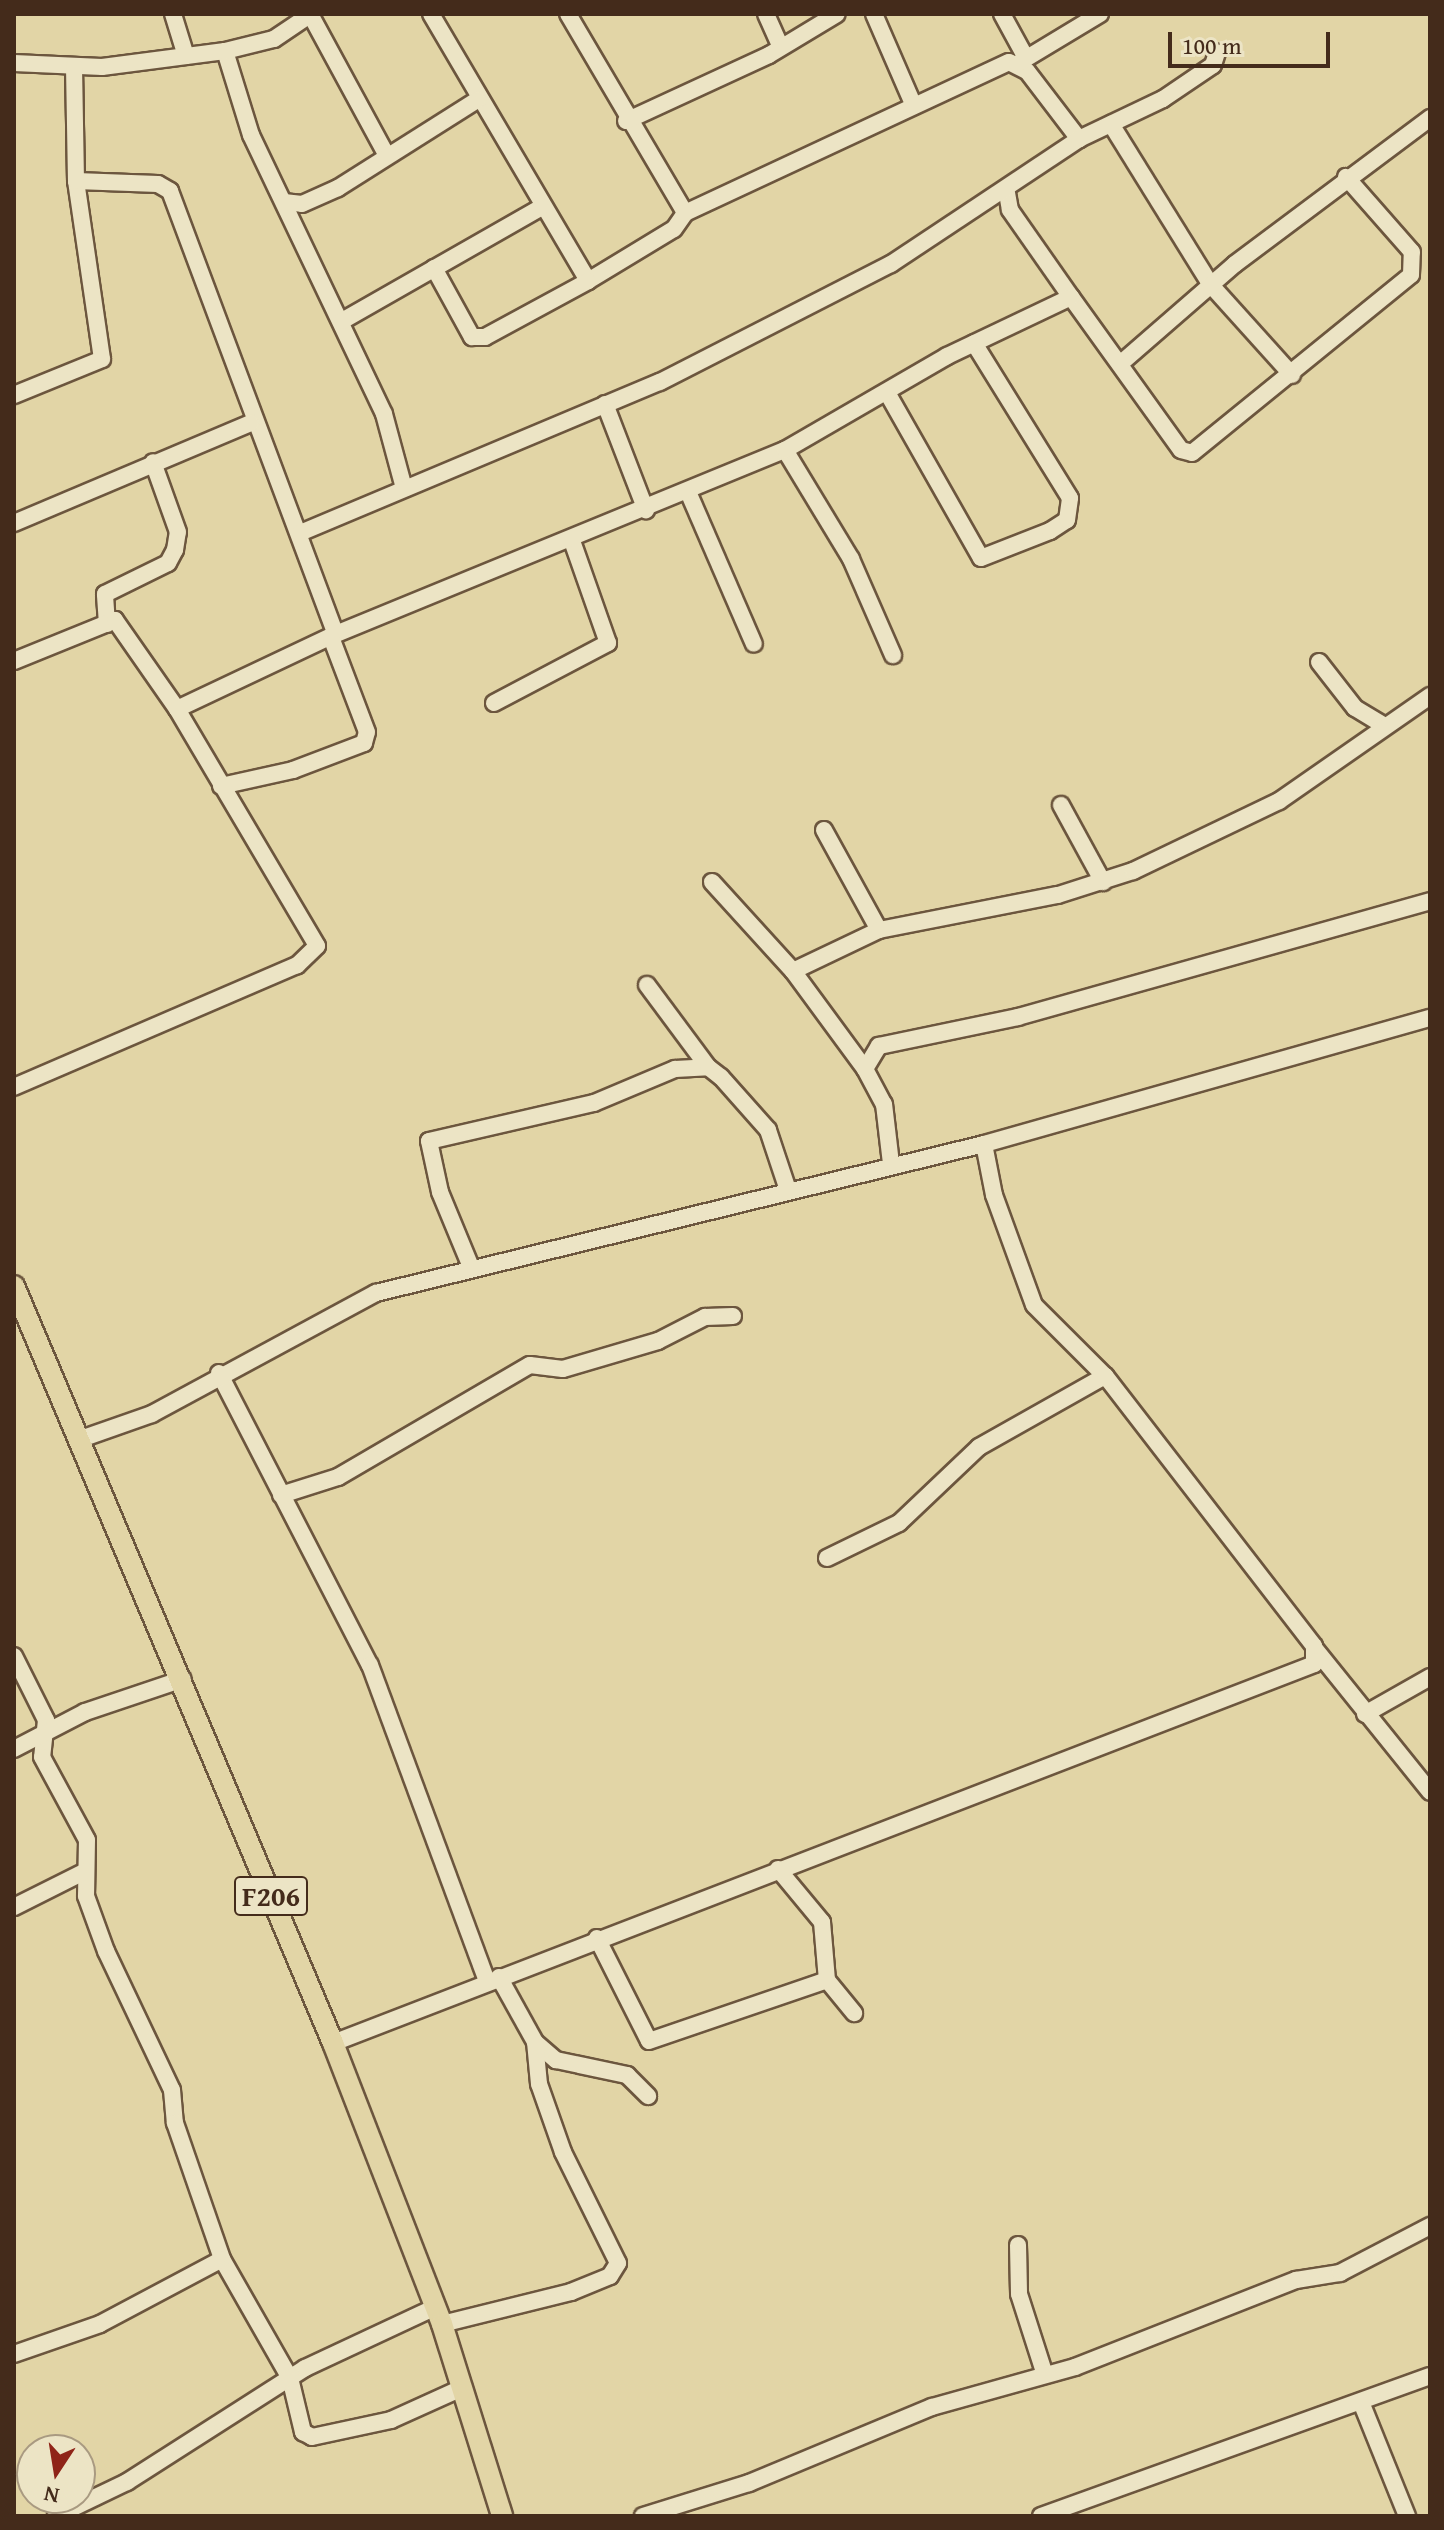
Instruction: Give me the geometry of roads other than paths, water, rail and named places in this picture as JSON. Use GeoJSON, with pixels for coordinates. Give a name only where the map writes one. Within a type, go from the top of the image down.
{"type":"FeatureCollection","features":[{"type":"Feature","properties":{"kind":"main road","name":"F206"},"geometry":{"type":"LineString","coordinates":[[14,1286],[183,1679],[333,2043],[439,2316],[502,2516]]}},
{"type":"Feature","properties":{"kind":"street"},"geometry":{"type":"LineString","coordinates":[[173,14],[186,56]]}},
{"type":"Feature","properties":{"kind":"street"},"geometry":{"type":"LineString","coordinates":[[14,63],[74,66],[225,51],[274,39],[310,14],[386,154]]}},
{"type":"Feature","properties":{"kind":"street"},"geometry":{"type":"LineString","coordinates":[[431,14],[540,208],[588,281]]}},
{"type":"Feature","properties":{"kind":"street"},"geometry":{"type":"LineString","coordinates":[[766,14],[780,45]]}},
{"type":"Feature","properties":{"kind":"street"},"geometry":{"type":"LineString","coordinates":[[626,121],[837,14]]}},
{"type":"Feature","properties":{"kind":"street"},"geometry":{"type":"LineString","coordinates":[[874,14],[914,106]]}},
{"type":"Feature","properties":{"kind":"street"},"geometry":{"type":"LineString","coordinates":[[1002,14],[1021,61],[1079,139]]}},
{"type":"Feature","properties":{"kind":"street"},"geometry":{"type":"LineString","coordinates":[[434,268],[472,337],[485,337],[588,281],[674,229],[685,213],[914,106],[1021,61],[1100,14]]}},
{"type":"Feature","properties":{"kind":"street"},"geometry":{"type":"LineString","coordinates":[[571,15],[626,121],[685,213]]}},
{"type":"Feature","properties":{"kind":"street"},"geometry":{"type":"LineString","coordinates":[[225,51],[251,135],[384,414],[404,488]]}},
{"type":"Feature","properties":{"kind":"street"},"geometry":{"type":"LineString","coordinates":[[300,533],[605,404],[891,264],[958,224],[975,204],[1007,193],[1079,139],[1201,74],[1217,53]]}},
{"type":"Feature","properties":{"kind":"street"},"geometry":{"type":"LineString","coordinates":[[14,395],[102,359],[76,181],[74,66]]}},
{"type":"Feature","properties":{"kind":"street"},"geometry":{"type":"LineString","coordinates":[[284,202],[302,204],[338,188],[386,154],[477,100]]}},
{"type":"Feature","properties":{"kind":"street"},"geometry":{"type":"LineString","coordinates":[[1120,364],[1211,285],[1346,177],[1430,118]]}},
{"type":"Feature","properties":{"kind":"street"},"geometry":{"type":"LineString","coordinates":[[1111,124],[1211,285],[1292,375]]}},
{"type":"Feature","properties":{"kind":"street"},"geometry":{"type":"LineString","coordinates":[[1007,193],[1010,210],[1071,297],[1181,450],[1192,453],[1292,375],[1416,264],[1346,177]]}},
{"type":"Feature","properties":{"kind":"street"},"geometry":{"type":"LineString","coordinates":[[76,181],[158,184],[170,191],[251,423],[300,533],[367,732],[364,743],[293,770],[221,786]]}},
{"type":"Feature","properties":{"kind":"street"},"geometry":{"type":"LineString","coordinates":[[342,321],[540,208]]}},
{"type":"Feature","properties":{"kind":"street"},"geometry":{"type":"LineString","coordinates":[[177,709],[334,635],[689,494],[785,450],[889,396],[974,343],[1071,297]]}},
{"type":"Feature","properties":{"kind":"street"},"geometry":{"type":"LineString","coordinates":[[889,396],[981,558],[990,561],[1050,531],[1067,520],[1070,498],[974,343]]}},
{"type":"Feature","properties":{"kind":"street"},"geometry":{"type":"LineString","coordinates":[[605,404],[646,510]]}},
{"type":"Feature","properties":{"kind":"street"},"geometry":{"type":"LineString","coordinates":[[14,523],[251,423]]}},
{"type":"Feature","properties":{"kind":"street"},"geometry":{"type":"LineString","coordinates":[[785,450],[851,559],[893,655]]}},
{"type":"Feature","properties":{"kind":"street"},"geometry":{"type":"LineString","coordinates":[[107,624],[105,594],[168,563],[175,550],[178,532],[153,462]]}},
{"type":"Feature","properties":{"kind":"street"},"geometry":{"type":"LineString","coordinates":[[689,494],[754,644]]}},
{"type":"Feature","properties":{"kind":"street"},"geometry":{"type":"LineString","coordinates":[[494,703],[608,643],[572,541]]}},
{"type":"Feature","properties":{"kind":"street"},"geometry":{"type":"LineString","coordinates":[[14,661],[107,624],[120,626],[177,709],[317,946],[313,956],[14,1087]]}},
{"type":"Feature","properties":{"kind":"street"},"geometry":{"type":"LineString","coordinates":[[1319,662],[1355,708],[1385,726]]}},
{"type":"Feature","properties":{"kind":"street"},"geometry":{"type":"LineString","coordinates":[[793,971],[879,930],[1103,882],[1279,801],[1430,696]]}},
{"type":"Feature","properties":{"kind":"street"},"geometry":{"type":"LineString","coordinates":[[1061,805],[1103,882]]}},
{"type":"Feature","properties":{"kind":"street"},"geometry":{"type":"LineString","coordinates":[[824,830],[879,930]]}},
{"type":"Feature","properties":{"kind":"street"},"geometry":{"type":"LineString","coordinates":[[712,882],[793,971],[865,1069],[884,1104],[891,1164]]}},
{"type":"Feature","properties":{"kind":"street"},"geometry":{"type":"LineString","coordinates":[[865,1069],[879,1046],[1018,1017],[1430,901]]}},
{"type":"Feature","properties":{"kind":"street"},"geometry":{"type":"LineString","coordinates":[[647,985],[708,1067],[768,1130],[788,1190]]}},
{"type":"Feature","properties":{"kind":"street"},"geometry":{"type":"LineString","coordinates":[[78,1440],[152,1414],[219,1373],[343,1305],[471,1267],[984,1144],[1430,1018]]}},
{"type":"Feature","properties":{"kind":"street"},"geometry":{"type":"LineString","coordinates":[[471,1267],[440,1192],[429,1141],[594,1103],[675,1069],[708,1067]]}},
{"type":"Feature","properties":{"kind":"street"},"geometry":{"type":"LineString","coordinates":[[984,1144],[994,1195],[1034,1305],[1105,1376],[1365,1714],[1430,1792]]}},
{"type":"Feature","properties":{"kind":"street"},"geometry":{"type":"LineString","coordinates":[[281,1495],[351,1470],[530,1365],[563,1369],[658,1341],[705,1317],[733,1316]]}},
{"type":"Feature","properties":{"kind":"street"},"geometry":{"type":"LineString","coordinates":[[219,1373],[370,1665],[493,1979],[535,2042],[579,2068],[627,2075],[648,2096]]}},
{"type":"Feature","properties":{"kind":"street"},"geometry":{"type":"LineString","coordinates":[[827,1558],[899,1523],[979,1447],[1105,1376]]}},
{"type":"Feature","properties":{"kind":"street"},"geometry":{"type":"LineString","coordinates":[[333,2043],[778,1869],[1301,1674],[1316,1650]]}},
{"type":"Feature","properties":{"kind":"street"},"geometry":{"type":"LineString","coordinates":[[14,1656],[46,1720],[42,1757],[87,1840],[86,1896],[106,1951],[172,2090],[175,2123],[222,2259],[290,2378],[290,2398],[312,2437],[391,2420],[462,2388]]}},
{"type":"Feature","properties":{"kind":"street"},"geometry":{"type":"LineString","coordinates":[[1365,1714],[1430,1677]]}},
{"type":"Feature","properties":{"kind":"street"},"geometry":{"type":"LineString","coordinates":[[14,1749],[85,1712],[183,1679]]}},
{"type":"Feature","properties":{"kind":"street"},"geometry":{"type":"LineString","coordinates":[[778,1869],[822,1922],[827,1980],[854,2013]]}},
{"type":"Feature","properties":{"kind":"street"},"geometry":{"type":"LineString","coordinates":[[14,1907],[86,1871]]}},
{"type":"Feature","properties":{"kind":"street"},"geometry":{"type":"LineString","coordinates":[[597,1938],[649,2041],[827,1980]]}},
{"type":"Feature","properties":{"kind":"street"},"geometry":{"type":"LineString","coordinates":[[56,2516],[127,2482],[290,2378],[439,2316],[571,2292],[610,2276],[618,2263],[563,2152],[539,2084],[535,2042]]}},
{"type":"Feature","properties":{"kind":"street"},"geometry":{"type":"LineString","coordinates":[[643,2516],[749,2483],[932,2407],[1045,2375],[1296,2280],[1340,2273],[1430,2226]]}},
{"type":"Feature","properties":{"kind":"street"},"geometry":{"type":"LineString","coordinates":[[1018,2245],[1019,2294],[1045,2375]]}},
{"type":"Feature","properties":{"kind":"street"},"geometry":{"type":"LineString","coordinates":[[14,2354],[100,2324],[222,2259]]}},
{"type":"Feature","properties":{"kind":"street"},"geometry":{"type":"LineString","coordinates":[[1041,2516],[1430,2376]]}},
{"type":"Feature","properties":{"kind":"street"},"geometry":{"type":"LineString","coordinates":[[1361,2402],[1407,2516]]}}]}
